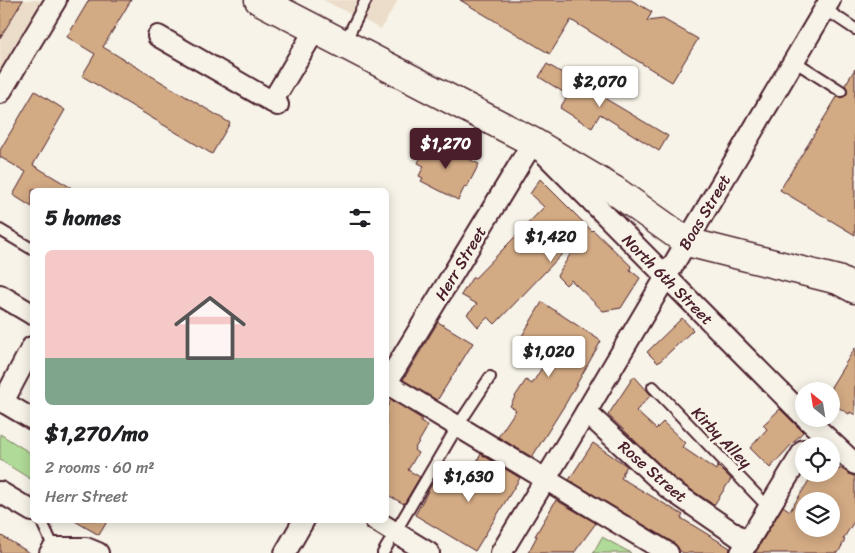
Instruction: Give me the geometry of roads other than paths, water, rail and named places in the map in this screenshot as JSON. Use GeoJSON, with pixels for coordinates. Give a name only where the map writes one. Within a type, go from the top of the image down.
{"type":"FeatureCollection","features":[{"type":"Feature","properties":{"kind":"main road","name":"North 6th Street"},"geometry":{"type":"LineString","coordinates":[[259,0],[533,142],[614,190],[687,242]]}},
{"type":"Feature","properties":{"kind":"main road"},"geometry":{"type":"LineString","coordinates":[[687,242],[838,280],[855,289]]}},
{"type":"Feature","properties":{"kind":"street"},"geometry":{"type":"LineString","coordinates":[[0,93],[56,0]]}},
{"type":"Feature","properties":{"kind":"street","name":"Boas Street"},"geometry":{"type":"LineString","coordinates":[[501,553],[827,5]]}},
{"type":"Feature","properties":{"kind":"street"},"geometry":{"type":"LineString","coordinates":[[158,36],[275,104],[315,30]]}},
{"type":"Feature","properties":{"kind":"street","name":"North 6th Street"},"geometry":{"type":"LineString","coordinates":[[533,142],[795,407]]}},
{"type":"Feature","properties":{"kind":"street","name":"Herr Street"},"geometry":{"type":"LineString","coordinates":[[389,379],[533,142]]}},
{"type":"Feature","properties":{"kind":"street"},"geometry":{"type":"LineString","coordinates":[[0,295],[30,313]]}},
{"type":"Feature","properties":{"kind":"street"},"geometry":{"type":"LineString","coordinates":[[30,350],[1,401],[30,418]]}},
{"type":"Feature","properties":{"kind":"street"},"geometry":{"type":"LineString","coordinates":[[389,386],[668,553]]}},
{"type":"Feature","properties":{"kind":"street","name":"Rose Street"},"geometry":{"type":"LineString","coordinates":[[586,412],[668,488],[745,548]]}},
{"type":"Feature","properties":{"kind":"street","name":"North 6th Street"},"geometry":{"type":"LineString","coordinates":[[816,428],[855,464]]}},
{"type":"Feature","properties":{"kind":"street"},"geometry":{"type":"LineString","coordinates":[[745,548],[795,464]]}},
{"type":"Feature","properties":{"kind":"street"},"geometry":{"type":"LineString","coordinates":[[0,492],[30,509]]}},
{"type":"Feature","properties":{"kind":"street"},"geometry":{"type":"LineString","coordinates":[[285,553],[302,523]]}},
{"type":"Feature","properties":{"kind":"street"},"geometry":{"type":"LineString","coordinates":[[379,523],[429,553]]}},
{"type":"Feature","properties":{"kind":"street"},"geometry":{"type":"LineString","coordinates":[[52,550],[86,548],[98,553]]}},
{"type":"Feature","properties":{"kind":"lane"},"geometry":{"type":"LineString","coordinates":[[344,44],[366,0]]}},
{"type":"Feature","properties":{"kind":"lane"},"geometry":{"type":"LineString","coordinates":[[827,5],[855,29]]}},
{"type":"Feature","properties":{"kind":"lane"},"geometry":{"type":"LineString","coordinates":[[794,61],[841,91]]}},
{"type":"Feature","properties":{"kind":"lane"},"geometry":{"type":"LineString","coordinates":[[0,230],[30,248]]}},
{"type":"Feature","properties":{"kind":"lane"},"geometry":{"type":"LineString","coordinates":[[383,553],[457,427],[490,377]]}},
{"type":"Feature","properties":{"kind":"lane","name":"Kirby Alley"},"geometry":{"type":"LineString","coordinates":[[653,387],[768,508]]}},
{"type":"Feature","properties":{"kind":"lane"},"geometry":{"type":"LineString","coordinates":[[42,523],[52,550]]}}]}
